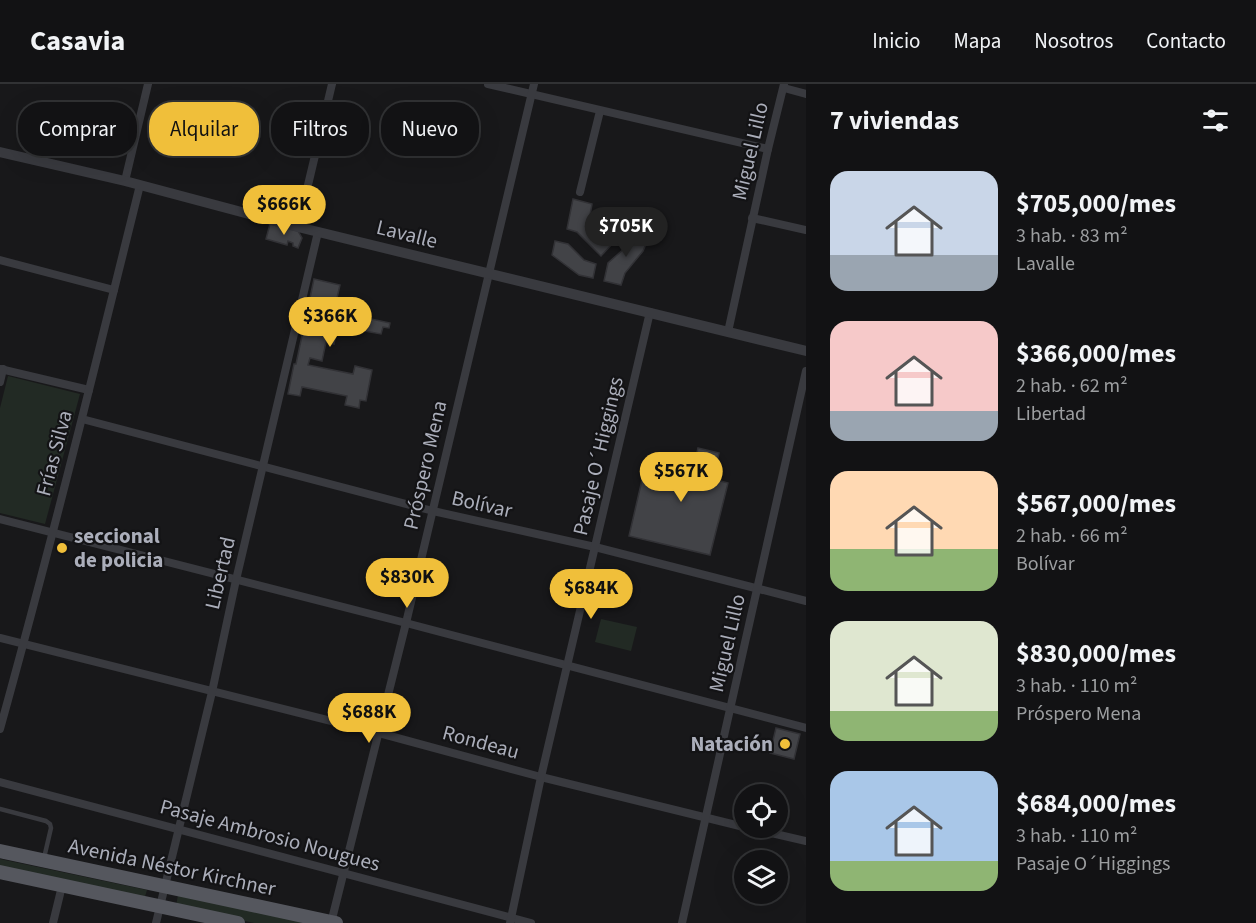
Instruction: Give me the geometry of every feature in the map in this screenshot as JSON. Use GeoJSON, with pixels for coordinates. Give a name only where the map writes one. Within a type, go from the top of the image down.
{"type":"FeatureCollection","features":[{"type":"Feature","properties":{"kind":"main road","name":"Avenida Néstor Kirchner"},"geometry":{"type":"LineString","coordinates":[[0,851],[333,923]]}},
{"type":"Feature","properties":{"kind":"main road","name":"Avenida Néstor Kirchner"},"geometry":{"type":"LineString","coordinates":[[0,872],[238,923]]}},
{"type":"Feature","properties":{"kind":"street"},"geometry":{"type":"LineString","coordinates":[[126,181],[148,84]]}},
{"type":"Feature","properties":{"kind":"street"},"geometry":{"type":"LineString","coordinates":[[298,227],[332,84]]}},
{"type":"Feature","properties":{"kind":"street"},"geometry":{"type":"LineString","coordinates":[[488,84],[768,149]]}},
{"type":"Feature","properties":{"kind":"street","name":"Próspero Mena"},"geometry":{"type":"LineString","coordinates":[[333,923],[534,84]]}},
{"type":"Feature","properties":{"kind":"street"},"geometry":{"type":"LineString","coordinates":[[784,86],[806,94]]}},
{"type":"Feature","properties":{"kind":"street","name":"Miguel Lillo"},"geometry":{"type":"LineString","coordinates":[[728,332],[784,86]]}},
{"type":"Feature","properties":{"kind":"street"},"geometry":{"type":"LineString","coordinates":[[580,192],[600,111]]}},
{"type":"Feature","properties":{"kind":"street","name":"Lavalle"},"geometry":{"type":"LineString","coordinates":[[0,152],[126,181],[298,227],[806,351]]}},
{"type":"Feature","properties":{"kind":"street","name":"Frías Silva"},"geometry":{"type":"LineString","coordinates":[[0,729],[24,644],[140,185]]}},
{"type":"Feature","properties":{"kind":"street"},"geometry":{"type":"LineString","coordinates":[[753,218],[806,230]]}},
{"type":"Feature","properties":{"kind":"street","name":"Libertad"},"geometry":{"type":"LineString","coordinates":[[156,923],[318,232]]}},
{"type":"Feature","properties":{"kind":"street"},"geometry":{"type":"LineString","coordinates":[[0,260],[114,290]]}},
{"type":"Feature","properties":{"kind":"street","name":"Pasaje O´Higgings"},"geometry":{"type":"LineString","coordinates":[[510,920],[541,777],[650,312]]}},
{"type":"Feature","properties":{"kind":"street"},"geometry":{"type":"LineString","coordinates":[[0,382],[2,369],[89,390]]}},
{"type":"Feature","properties":{"kind":"street","name":"Miguel Lillo"},"geometry":{"type":"LineString","coordinates":[[682,923],[806,370]]}},
{"type":"Feature","properties":{"kind":"street","name":"Bolívar"},"geometry":{"type":"LineString","coordinates":[[82,418],[433,511],[595,547],[806,601]]}},
{"type":"Feature","properties":{"kind":"street"},"geometry":{"type":"LineString","coordinates":[[0,519],[806,728]]}},
{"type":"Feature","properties":{"kind":"street","name":"Rondeau"},"geometry":{"type":"LineString","coordinates":[[0,638],[734,825]]}},
{"type":"Feature","properties":{"kind":"street","name":"Pasaje Ambrosio Nougues"},"geometry":{"type":"LineString","coordinates":[[0,782],[344,873],[510,920],[531,923]]}},
{"type":"Feature","properties":{"kind":"street"},"geometry":{"type":"LineString","coordinates":[[788,837],[806,841]]}},
{"type":"Feature","properties":{"kind":"street"},"geometry":{"type":"LineString","coordinates":[[53,923],[62,886]]}},
{"type":"Feature","properties":{"kind":"lane"},"geometry":{"type":"LineString","coordinates":[[0,809],[50,824],[43,861]]}},
{"type":"Feature","properties":{"kind":"shaded area"},"geometry":{"type":"Polygon","coordinates":[[[8,376],[80,394],[45,524],[0,513],[0,408],[8,376]]]}},
{"type":"Feature","properties":{"kind":"shaded area"},"geometry":{"type":"Polygon","coordinates":[[[601,619],[637,627],[631,651],[595,642],[601,619]]]}},
{"type":"Feature","properties":{"kind":"shaded area"},"geometry":{"type":"Polygon","coordinates":[[[0,859],[147,890],[144,900],[0,870],[0,859]]]}},
{"type":"Feature","properties":{"kind":"shaded area"},"geometry":{"type":"Polygon","coordinates":[[[178,895],[307,923],[254,923],[176,906],[178,895]]]}},
{"type":"Feature","properties":{"kind":"building"},"geometry":{"type":"Polygon","coordinates":[[[573,199],[592,204],[589,221],[613,243],[601,256],[577,232],[567,229],[573,199]]]}},
{"type":"Feature","properties":{"kind":"building"},"geometry":{"type":"Polygon","coordinates":[[[270,224],[298,231],[302,238],[298,248],[288,241],[287,245],[266,239],[270,224]]]}},
{"type":"Feature","properties":{"kind":"building"},"geometry":{"type":"Polygon","coordinates":[[[632,230],[650,234],[643,251],[625,273],[621,285],[604,281],[608,263],[626,247],[632,230]]]}},
{"type":"Feature","properties":{"kind":"building"},"geometry":{"type":"Polygon","coordinates":[[[555,241],[568,244],[584,260],[596,264],[593,278],[579,275],[552,255],[555,241]]]}},
{"type":"Feature","properties":{"kind":"building"},"geometry":{"type":"Polygon","coordinates":[[[314,279],[340,285],[334,311],[390,323],[389,328],[383,327],[381,334],[364,331],[365,323],[362,329],[346,325],[347,319],[343,318],[341,325],[338,324],[334,344],[326,342],[322,361],[310,358],[308,365],[353,374],[355,366],[372,370],[366,401],[360,400],[359,408],[345,405],[347,396],[302,387],[300,396],[288,394],[314,279]]]}},
{"type":"Feature","properties":{"kind":"building"},"geometry":{"type":"Polygon","coordinates":[[[698,448],[719,453],[713,479],[728,483],[710,555],[629,536],[645,467],[660,471],[664,455],[695,462],[698,448]]]}},
{"type":"Feature","properties":{"kind":"building","name":"Natación"},"geometry":{"type":"Polygon","coordinates":[[[776,728],[800,734],[794,759],[770,753],[776,728]]]}},
{"type":"Feature","properties":{"kind":"place","name":"seccional de policia"},"geometry":{"type":"Point","coordinates":[62,548]}},
{"type":"Feature","properties":{"kind":"place","name":"Natación"},"geometry":{"type":"Point","coordinates":[785,744]}}]}
